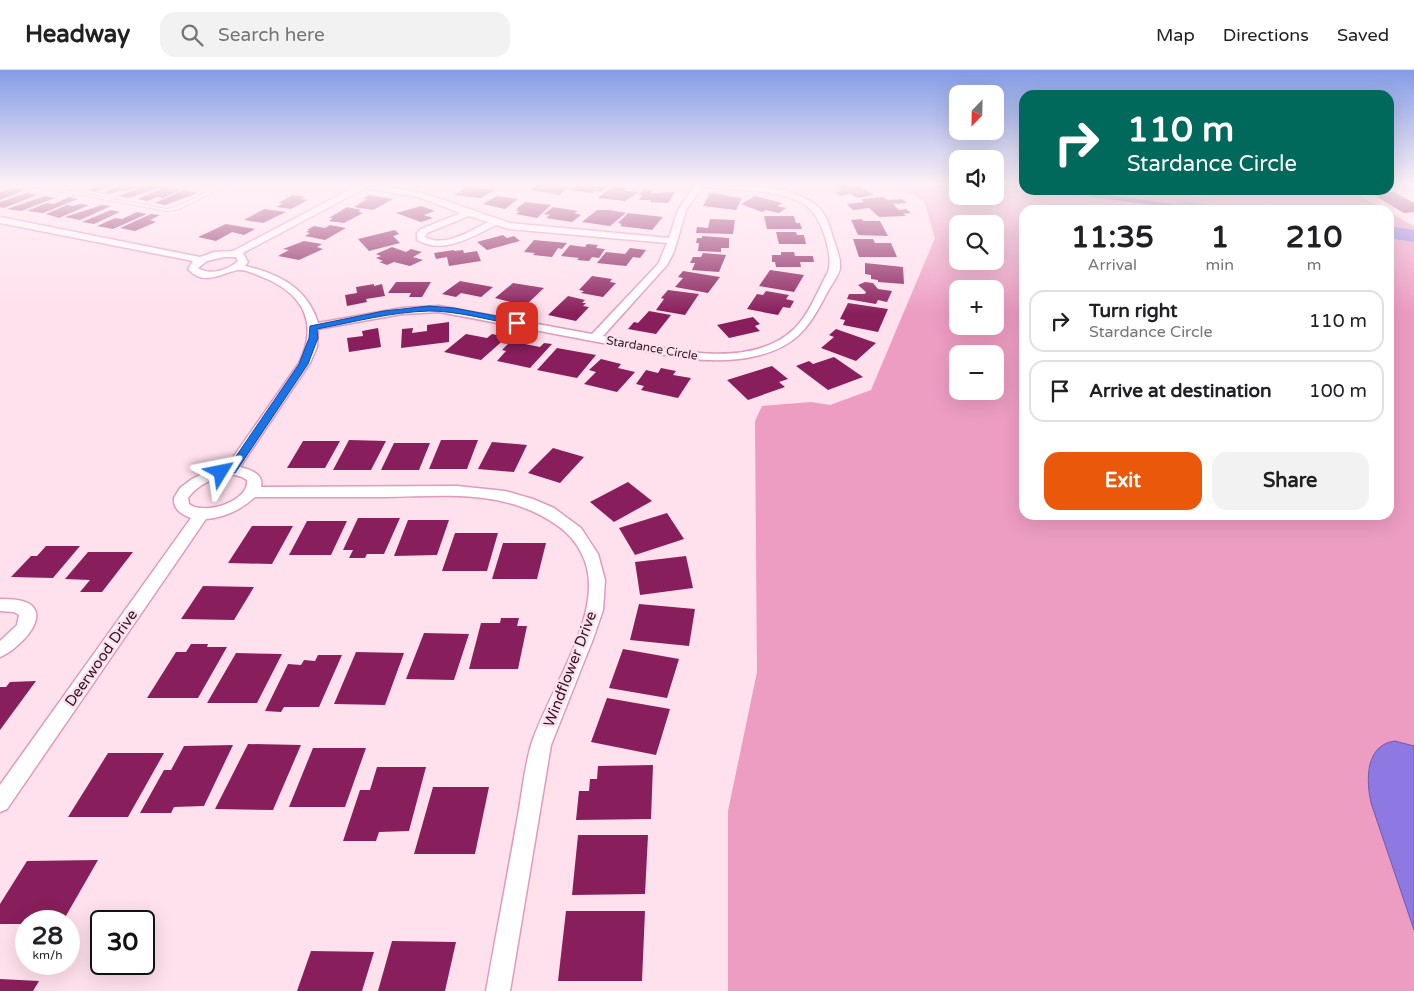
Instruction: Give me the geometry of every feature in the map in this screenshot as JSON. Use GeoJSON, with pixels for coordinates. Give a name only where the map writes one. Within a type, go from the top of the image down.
{"type":"FeatureCollection","features":[{"type":"Feature","properties":{"kind":"street"},"geometry":{"type":"LineString","coordinates":[[40,228],[201,260]]}},
{"type":"Feature","properties":{"kind":"street"},"geometry":{"type":"LineString","coordinates":[[236,254],[244,259],[238,267],[218,274],[204,274],[193,269],[201,260],[215,255],[236,254],[284,228]]}},
{"type":"Feature","properties":{"kind":"street"},"geometry":{"type":"LineString","coordinates":[[431,228],[424,231],[420,238],[428,242],[447,242],[481,228]]}},
{"type":"Feature","properties":{"kind":"street"},"geometry":{"type":"LineString","coordinates":[[530,228],[672,241]]}},
{"type":"Feature","properties":{"kind":"street"},"geometry":{"type":"LineString","coordinates":[[595,338],[662,265],[676,228]]}},
{"type":"Feature","properties":{"kind":"street","name":"Stardance Circle"},"geometry":{"type":"LineString","coordinates":[[313,327],[402,311],[439,309],[676,354],[712,358],[756,351],[782,342],[802,329],[835,269],[836,260],[825,228]]}},
{"type":"Feature","properties":{"kind":"street"},"geometry":{"type":"LineString","coordinates":[[231,470],[304,364],[313,338],[313,327],[308,309],[297,293],[272,278],[238,267]]}},
{"type":"Feature","properties":{"kind":"street"},"geometry":{"type":"LineString","coordinates":[[231,470],[249,474],[254,479],[255,485],[252,492],[246,499],[225,511],[202,515],[185,511],[181,506],[184,492],[199,480],[209,475],[231,470]]}},
{"type":"Feature","properties":{"kind":"street","name":"Windflower Drive"},"geometry":{"type":"LineString","coordinates":[[252,492],[458,492],[506,496],[539,506],[551,512],[573,529],[588,549],[596,572],[597,589],[595,605],[583,644],[549,720],[541,745],[498,991]]}},
{"type":"Feature","properties":{"kind":"street","name":"Deerwood Drive"},"geometry":{"type":"LineString","coordinates":[[0,802],[202,515]]}},
{"type":"Feature","properties":{"kind":"street"},"geometry":{"type":"LineString","coordinates":[[0,605],[20,606],[26,610],[28,617],[25,627],[18,637],[0,650]]}},
{"type":"Feature","properties":{"kind":"shaded area"},"geometry":{"type":"Polygon","coordinates":[[[932,228],[949,228],[949,270],[1004,270],[1004,228],[1019,228],[1019,520],[1394,520],[1394,228],[1414,228],[1414,991],[728,991],[728,811],[757,672],[755,421],[762,406],[811,402],[830,405],[871,390],[935,238],[932,228]]]}},
{"type":"Feature","properties":{"kind":"shaded area"},"geometry":{"type":"Polygon","coordinates":[[[1395,741],[1414,746],[1414,930],[1369,794],[1368,774],[1373,756],[1385,744],[1395,741]]]}},
{"type":"Feature","properties":{"kind":"building"},"geometry":{"type":"Polygon","coordinates":[[[120,228],[142,228],[135,231],[120,228]]]}},
{"type":"Feature","properties":{"kind":"building"},"geometry":{"type":"Polygon","coordinates":[[[217,228],[255,229],[244,235],[232,232],[216,241],[198,237],[217,228]]]}},
{"type":"Feature","properties":{"kind":"building"},"geometry":{"type":"Polygon","coordinates":[[[311,228],[346,228],[325,240],[305,236],[310,233],[306,232],[311,228]]]}},
{"type":"Feature","properties":{"kind":"building"},"geometry":{"type":"Polygon","coordinates":[[[636,228],[654,228],[652,230],[636,228]]]}},
{"type":"Feature","properties":{"kind":"building"},"geometry":{"type":"Polygon","coordinates":[[[697,228],[734,228],[733,234],[696,233],[697,228]]]}},
{"type":"Feature","properties":{"kind":"building"},"geometry":{"type":"Polygon","coordinates":[[[767,228],[802,229],[767,229],[767,228]]]}},
{"type":"Feature","properties":{"kind":"building"},"geometry":{"type":"Polygon","coordinates":[[[855,228],[884,228],[888,236],[858,235],[855,228]]]}},
{"type":"Feature","properties":{"kind":"building"},"geometry":{"type":"Polygon","coordinates":[[[395,230],[399,234],[393,236],[400,243],[369,251],[358,239],[395,230]]]}},
{"type":"Feature","properties":{"kind":"building"},"geometry":{"type":"Polygon","coordinates":[[[776,232],[796,232],[797,235],[804,235],[806,244],[779,244],[776,232]]]}},
{"type":"Feature","properties":{"kind":"building"},"geometry":{"type":"Polygon","coordinates":[[[503,235],[507,238],[514,236],[520,241],[487,250],[477,242],[503,235]]]}},
{"type":"Feature","properties":{"kind":"building"},"geometry":{"type":"Polygon","coordinates":[[[702,236],[729,238],[729,248],[721,248],[721,252],[698,251],[699,243],[696,243],[697,238],[702,238],[702,236]]]}},
{"type":"Feature","properties":{"kind":"building"},"geometry":{"type":"Polygon","coordinates":[[[853,239],[873,239],[875,243],[891,243],[897,257],[859,257],[853,239]]]}},
{"type":"Feature","properties":{"kind":"building"},"geometry":{"type":"Polygon","coordinates":[[[534,240],[567,243],[562,249],[558,248],[552,257],[524,252],[534,240]]]}},
{"type":"Feature","properties":{"kind":"building"},"geometry":{"type":"Polygon","coordinates":[[[304,241],[322,244],[317,247],[323,249],[299,260],[278,256],[289,250],[283,249],[304,241]]]}},
{"type":"Feature","properties":{"kind":"building"},"geometry":{"type":"Polygon","coordinates":[[[587,244],[598,245],[596,248],[605,249],[599,258],[592,257],[589,261],[561,256],[570,245],[585,247],[587,244]]]}},
{"type":"Feature","properties":{"kind":"building"},"geometry":{"type":"Polygon","coordinates":[[[392,247],[406,252],[411,249],[422,252],[413,257],[423,260],[410,266],[394,262],[387,265],[379,262],[383,261],[376,258],[381,256],[376,254],[392,247]]]}},
{"type":"Feature","properties":{"kind":"building"},"geometry":{"type":"Polygon","coordinates":[[[630,248],[646,250],[640,258],[633,257],[626,266],[597,263],[606,252],[625,254],[630,248]]]}},
{"type":"Feature","properties":{"kind":"building"},"geometry":{"type":"Polygon","coordinates":[[[463,250],[464,253],[477,251],[481,261],[449,266],[447,257],[436,259],[434,253],[463,250]]]}},
{"type":"Feature","properties":{"kind":"building"},"geometry":{"type":"Polygon","coordinates":[[[781,252],[794,252],[795,256],[813,256],[814,262],[800,262],[801,267],[776,267],[775,262],[772,262],[772,255],[781,255],[781,252]]]}},
{"type":"Feature","properties":{"kind":"building"},"geometry":{"type":"Polygon","coordinates":[[[703,253],[726,255],[719,272],[692,270],[695,263],[690,263],[693,257],[701,257],[703,253]]]}},
{"type":"Feature","properties":{"kind":"building"},"geometry":{"type":"Polygon","coordinates":[[[865,263],[903,267],[904,284],[878,282],[878,280],[871,279],[871,275],[865,274],[865,263]]]}},
{"type":"Feature","properties":{"kind":"building"},"geometry":{"type":"Polygon","coordinates":[[[770,270],[804,275],[794,292],[759,286],[770,270]]]}},
{"type":"Feature","properties":{"kind":"building"},"geometry":{"type":"Polygon","coordinates":[[[683,271],[720,277],[708,293],[675,287],[683,278],[678,277],[683,271]]]}},
{"type":"Feature","properties":{"kind":"building"},"geometry":{"type":"Polygon","coordinates":[[[592,276],[612,279],[610,282],[616,283],[603,297],[581,293],[584,291],[579,290],[592,276]]]}},
{"type":"Feature","properties":{"kind":"building"},"geometry":{"type":"Polygon","coordinates":[[[460,281],[493,287],[481,297],[461,293],[456,297],[442,294],[460,281]]]}},
{"type":"Feature","properties":{"kind":"building"},"geometry":{"type":"Polygon","coordinates":[[[396,282],[431,282],[422,297],[409,297],[411,293],[388,293],[396,282]]]}},
{"type":"Feature","properties":{"kind":"building"},"geometry":{"type":"Polygon","coordinates":[[[865,282],[873,283],[878,289],[892,291],[887,302],[878,300],[876,304],[847,299],[849,294],[865,294],[866,292],[858,285],[865,282]]]}},
{"type":"Feature","properties":{"kind":"building"},"geometry":{"type":"Polygon","coordinates":[[[513,283],[544,288],[525,306],[495,298],[513,283]]]}},
{"type":"Feature","properties":{"kind":"building"},"geometry":{"type":"Polygon","coordinates":[[[374,284],[374,286],[382,284],[385,296],[366,299],[367,302],[347,306],[345,295],[357,293],[356,287],[374,284]]]}},
{"type":"Feature","properties":{"kind":"building"},"geometry":{"type":"Polygon","coordinates":[[[668,290],[699,294],[685,315],[656,310],[664,299],[661,298],[668,290]]]}},
{"type":"Feature","properties":{"kind":"building"},"geometry":{"type":"Polygon","coordinates":[[[766,291],[789,295],[786,299],[794,301],[790,308],[783,307],[778,315],[747,309],[757,294],[763,295],[766,291]]]}},
{"type":"Feature","properties":{"kind":"building"},"geometry":{"type":"Polygon","coordinates":[[[568,296],[585,300],[582,303],[586,303],[583,306],[589,307],[576,321],[548,315],[568,296]]]}},
{"type":"Feature","properties":{"kind":"building"},"geometry":{"type":"Polygon","coordinates":[[[848,303],[888,309],[878,332],[843,325],[845,320],[840,319],[848,303]]]}},
{"type":"Feature","properties":{"kind":"building"},"geometry":{"type":"Polygon","coordinates":[[[649,311],[671,315],[656,334],[628,329],[634,322],[638,323],[649,311]]]}},
{"type":"Feature","properties":{"kind":"building"},"geometry":{"type":"Polygon","coordinates":[[[753,317],[760,324],[755,326],[760,331],[729,338],[717,325],[753,317]]]}},
{"type":"Feature","properties":{"kind":"building"},"geometry":{"type":"Polygon","coordinates":[[[449,322],[449,342],[401,348],[402,329],[413,328],[412,333],[427,331],[427,325],[449,322]]]}},
{"type":"Feature","properties":{"kind":"building"},"geometry":{"type":"Polygon","coordinates":[[[378,328],[381,347],[349,352],[347,338],[363,336],[362,331],[378,328]]]}},
{"type":"Feature","properties":{"kind":"building"},"geometry":{"type":"Polygon","coordinates":[[[836,329],[876,343],[856,361],[821,348],[834,337],[829,335],[836,329]]]}},
{"type":"Feature","properties":{"kind":"building"},"geometry":{"type":"Polygon","coordinates":[[[466,334],[487,338],[492,334],[507,337],[481,360],[444,352],[466,334]]]}},
{"type":"Feature","properties":{"kind":"building"},"geometry":{"type":"Polygon","coordinates":[[[514,338],[529,341],[525,344],[540,347],[544,343],[552,344],[530,368],[497,361],[506,351],[502,350],[514,338]]]}},
{"type":"Feature","properties":{"kind":"building"},"geometry":{"type":"Polygon","coordinates":[[[557,348],[596,355],[577,378],[537,370],[557,348]]]}},
{"type":"Feature","properties":{"kind":"building"},"geometry":{"type":"Polygon","coordinates":[[[834,357],[863,377],[828,390],[796,366],[809,361],[813,364],[834,357]]]}},
{"type":"Feature","properties":{"kind":"building"},"geometry":{"type":"Polygon","coordinates":[[[601,359],[621,364],[618,368],[635,372],[617,392],[584,384],[596,372],[589,370],[601,359]]]}},
{"type":"Feature","properties":{"kind":"building"},"geometry":{"type":"Polygon","coordinates":[[[772,366],[788,379],[779,382],[785,387],[748,400],[727,380],[772,366]]]}},
{"type":"Feature","properties":{"kind":"building"},"geometry":{"type":"Polygon","coordinates":[[[661,368],[676,371],[673,375],[691,378],[678,398],[641,390],[644,386],[636,384],[646,370],[658,373],[661,368]]]}},
{"type":"Feature","properties":{"kind":"building"},"geometry":{"type":"Polygon","coordinates":[[[349,440],[386,441],[371,470],[333,470],[349,440]]]}},
{"type":"Feature","properties":{"kind":"building"},"geometry":{"type":"Polygon","coordinates":[[[441,440],[478,440],[467,469],[429,469],[441,440]]]}},
{"type":"Feature","properties":{"kind":"building"},"geometry":{"type":"Polygon","coordinates":[[[303,441],[340,441],[325,468],[287,468],[303,441]]]}},
{"type":"Feature","properties":{"kind":"building"},"geometry":{"type":"Polygon","coordinates":[[[492,442],[527,445],[514,472],[478,469],[492,442]]]}},
{"type":"Feature","properties":{"kind":"building"},"geometry":{"type":"Polygon","coordinates":[[[394,443],[430,443],[419,470],[381,470],[394,443]]]}},
{"type":"Feature","properties":{"kind":"building"},"geometry":{"type":"Polygon","coordinates":[[[553,448],[584,457],[560,483],[528,473],[553,448]]]}},
{"type":"Feature","properties":{"kind":"building"},"geometry":{"type":"Polygon","coordinates":[[[628,482],[652,501],[614,522],[590,502],[628,482]]]}},
{"type":"Feature","properties":{"kind":"building"},"geometry":{"type":"Polygon","coordinates":[[[667,513],[684,539],[635,555],[619,528],[667,513]]]}},
{"type":"Feature","properties":{"kind":"building"},"geometry":{"type":"Polygon","coordinates":[[[358,518],[400,518],[384,554],[367,554],[365,558],[349,558],[353,550],[343,550],[358,518]]]}},
{"type":"Feature","properties":{"kind":"building"},"geometry":{"type":"Polygon","coordinates":[[[408,520],[449,520],[437,555],[394,556],[408,520]]]}},
{"type":"Feature","properties":{"kind":"building"},"geometry":{"type":"Polygon","coordinates":[[[307,521],[347,521],[331,555],[289,555],[307,521]]]}},
{"type":"Feature","properties":{"kind":"building"},"geometry":{"type":"Polygon","coordinates":[[[252,526],[293,526],[272,564],[228,563],[252,526]]]}},
{"type":"Feature","properties":{"kind":"building"},"geometry":{"type":"Polygon","coordinates":[[[455,533],[498,533],[487,571],[442,571],[455,533]]]}},
{"type":"Feature","properties":{"kind":"building"},"geometry":{"type":"Polygon","coordinates":[[[503,543],[546,543],[537,579],[492,579],[503,543]]]}},
{"type":"Feature","properties":{"kind":"building"},"geometry":{"type":"Polygon","coordinates":[[[46,546],[80,546],[53,578],[11,577],[31,556],[37,556],[46,546]]]}},
{"type":"Feature","properties":{"kind":"building"},"geometry":{"type":"Polygon","coordinates":[[[88,552],[133,552],[102,592],[80,592],[90,580],[65,579],[88,552]]]}},
{"type":"Feature","properties":{"kind":"building"},"geometry":{"type":"Polygon","coordinates":[[[686,556],[693,588],[640,595],[635,562],[686,556]]]}},
{"type":"Feature","properties":{"kind":"building"},"geometry":{"type":"Polygon","coordinates":[[[203,586],[254,587],[234,620],[181,619],[203,586]]]}},
{"type":"Feature","properties":{"kind":"building"},"geometry":{"type":"Polygon","coordinates":[[[639,604],[695,609],[689,646],[630,640],[639,604]]]}},
{"type":"Feature","properties":{"kind":"building"},"geometry":{"type":"Polygon","coordinates":[[[501,618],[519,618],[517,626],[527,626],[518,669],[469,669],[481,623],[500,623],[501,618]]]}},
{"type":"Feature","properties":{"kind":"building"},"geometry":{"type":"Polygon","coordinates":[[[424,633],[469,634],[454,680],[406,679],[424,633]]]}},
{"type":"Feature","properties":{"kind":"building"},"geometry":{"type":"Polygon","coordinates":[[[191,644],[208,644],[207,647],[227,647],[198,698],[147,698],[176,652],[186,652],[191,644]]]}},
{"type":"Feature","properties":{"kind":"building"},"geometry":{"type":"Polygon","coordinates":[[[623,649],[679,659],[667,698],[609,688],[623,649]]]}},
{"type":"Feature","properties":{"kind":"building"},"geometry":{"type":"Polygon","coordinates":[[[356,652],[404,653],[385,705],[334,704],[356,652]]]}},
{"type":"Feature","properties":{"kind":"building"},"geometry":{"type":"Polygon","coordinates":[[[236,653],[282,654],[257,703],[207,703],[236,653]]]}},
{"type":"Feature","properties":{"kind":"building"},"geometry":{"type":"Polygon","coordinates":[[[318,655],[342,655],[319,707],[284,707],[281,712],[265,711],[288,664],[301,665],[304,660],[315,661],[318,655]]]}},
{"type":"Feature","properties":{"kind":"building"},"geometry":{"type":"Polygon","coordinates":[[[36,681],[0,730],[0,687],[6,687],[10,682],[36,681]]]}},
{"type":"Feature","properties":{"kind":"building"},"geometry":{"type":"Polygon","coordinates":[[[607,698],[670,709],[656,755],[591,742],[607,698]]]}},
{"type":"Feature","properties":{"kind":"building"},"geometry":{"type":"Polygon","coordinates":[[[248,744],[301,745],[273,810],[215,809],[248,744]]]}},
{"type":"Feature","properties":{"kind":"building"},"geometry":{"type":"Polygon","coordinates":[[[233,745],[204,806],[174,807],[171,813],[140,813],[164,770],[171,770],[184,746],[233,745]]]}},
{"type":"Feature","properties":{"kind":"building"},"geometry":{"type":"Polygon","coordinates":[[[313,748],[366,748],[345,807],[289,807],[313,748]]]}},
{"type":"Feature","properties":{"kind":"building"},"geometry":{"type":"Polygon","coordinates":[[[108,753],[164,753],[128,817],[68,817],[108,753]]]}},
{"type":"Feature","properties":{"kind":"building"},"geometry":{"type":"Polygon","coordinates":[[[653,765],[651,819],[576,820],[579,791],[589,791],[590,779],[597,779],[598,766],[653,765]]]}},
{"type":"Feature","properties":{"kind":"building"},"geometry":{"type":"Polygon","coordinates":[[[377,767],[426,767],[409,831],[379,832],[376,841],[343,841],[360,790],[370,790],[377,767]]]}},
{"type":"Feature","properties":{"kind":"building"},"geometry":{"type":"Polygon","coordinates":[[[433,787],[489,787],[475,854],[414,854],[433,787]]]}},
{"type":"Feature","properties":{"kind":"building"},"geometry":{"type":"Polygon","coordinates":[[[578,835],[648,835],[645,894],[572,895],[578,835]]]}},
{"type":"Feature","properties":{"kind":"building"},"geometry":{"type":"Polygon","coordinates":[[[98,860],[69,910],[15,910],[15,924],[0,924],[0,904],[27,861],[98,860]]]}},
{"type":"Feature","properties":{"kind":"building"},"geometry":{"type":"Polygon","coordinates":[[[566,911],[645,911],[642,981],[558,981],[566,911]]]}},
{"type":"Feature","properties":{"kind":"building"},"geometry":{"type":"Polygon","coordinates":[[[392,941],[456,942],[445,991],[378,991],[392,941]]]}},
{"type":"Feature","properties":{"kind":"building"},"geometry":{"type":"Polygon","coordinates":[[[311,951],[374,952],[362,991],[297,991],[311,951]]]}},
{"type":"Feature","properties":{"kind":"building"},"geometry":{"type":"Polygon","coordinates":[[[0,979],[39,981],[33,991],[0,991],[0,979]]]}},
{"type":"Feature","properties":{"kind":"waterway"},"geometry":{"type":"LineString","coordinates":[[1394,233],[1414,236]]}},
{"type":"Feature","properties":{"kind":"route"},"geometry":{"type":"LineString","coordinates":[[221,472],[231,470],[304,364],[313,338],[313,327],[384,313],[429,309],[454,311],[517,323]]}}]}
